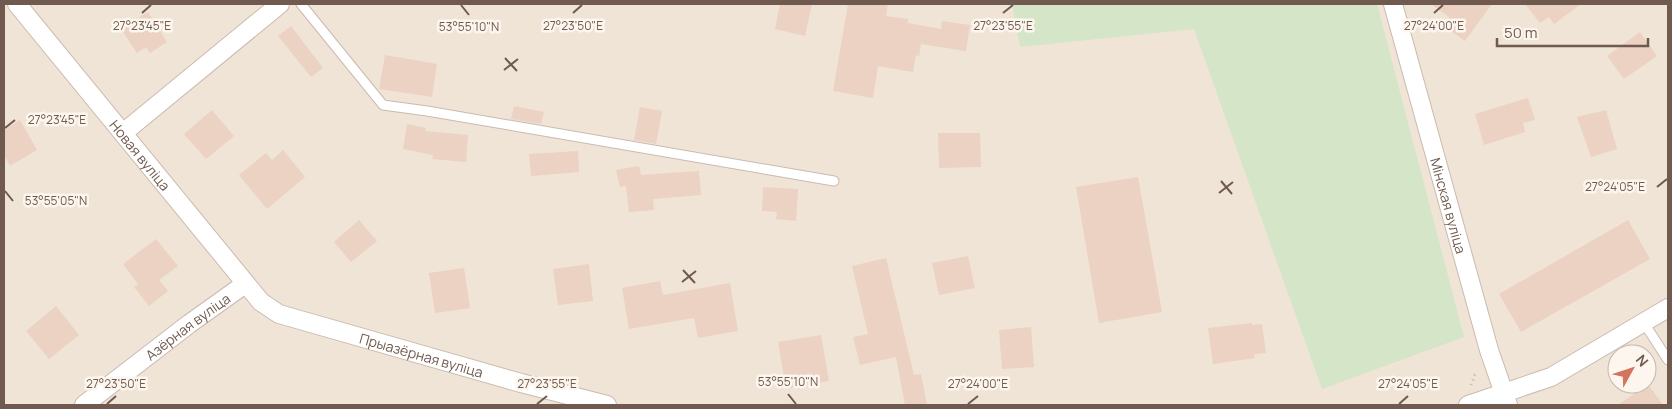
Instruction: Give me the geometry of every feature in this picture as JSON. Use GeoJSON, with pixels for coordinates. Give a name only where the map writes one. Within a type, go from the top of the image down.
{"type":"FeatureCollection","features":[{"type":"Feature","properties":{"kind":"street","name":"Новая вуліца"},"geometry":{"type":"LineString","coordinates":[[17,4],[245,284]]}},
{"type":"Feature","properties":{"kind":"street"},"geometry":{"type":"LineString","coordinates":[[123,133],[280,4]]}},
{"type":"Feature","properties":{"kind":"street","name":"Мінская вуліца"},"geometry":{"type":"LineString","coordinates":[[1393,4],[1489,350],[1506,399]]}},
{"type":"Feature","properties":{"kind":"street","name":"Азёрная вуліца"},"geometry":{"type":"LineString","coordinates":[[84,405],[189,324],[245,284]]}},
{"type":"Feature","properties":{"kind":"street","name":"Прыазёрная вуліца"},"geometry":{"type":"LineString","coordinates":[[245,284],[261,302],[279,314],[521,383],[608,405]]}},
{"type":"Feature","properties":{"kind":"street"},"geometry":{"type":"LineString","coordinates":[[1468,405],[1506,399],[1560,372],[1668,308]]}},
{"type":"Feature","properties":{"kind":"lane"},"geometry":{"type":"LineString","coordinates":[[301,4],[383,105],[437,112],[834,181]]}},
{"type":"Feature","properties":{"kind":"lane"},"geometry":{"type":"LineString","coordinates":[[1644,323],[1668,360]]}},
{"type":"Feature","properties":{"kind":"shaded area"},"geometry":{"type":"Polygon","coordinates":[[[4,4],[1668,4],[1668,405],[4,405],[4,4]]]}},
{"type":"Feature","properties":{"kind":"green space"},"geometry":{"type":"Polygon","coordinates":[[[1012,4],[1377,4],[1464,337],[1322,389],[1194,29],[1020,47],[1012,4]]]}},
{"type":"Feature","properties":{"kind":"building"},"geometry":{"type":"Polygon","coordinates":[[[780,4],[812,4],[805,36],[775,29],[780,4]]]}},
{"type":"Feature","properties":{"kind":"building"},"geometry":{"type":"Polygon","coordinates":[[[848,4],[888,4],[886,16],[908,19],[908,23],[941,29],[942,21],[970,25],[966,51],[921,44],[919,56],[916,55],[913,72],[878,66],[873,98],[833,91],[848,4]]]}},
{"type":"Feature","properties":{"kind":"building"},"geometry":{"type":"Polygon","coordinates":[[[1431,4],[1492,4],[1465,41],[1443,25],[1449,17],[1431,4]]]}},
{"type":"Feature","properties":{"kind":"building"},"geometry":{"type":"Polygon","coordinates":[[[1525,4],[1581,4],[1554,24],[1549,17],[1540,23],[1525,4]]]}},
{"type":"Feature","properties":{"kind":"building"},"geometry":{"type":"Polygon","coordinates":[[[148,12],[167,42],[150,53],[146,47],[137,53],[121,29],[148,12]]]}},
{"type":"Feature","properties":{"kind":"building"},"geometry":{"type":"Polygon","coordinates":[[[291,26],[323,68],[311,77],[278,36],[291,26]]]}},
{"type":"Feature","properties":{"kind":"building"},"geometry":{"type":"Polygon","coordinates":[[[1640,32],[1657,56],[1624,79],[1607,56],[1640,32]]]}},
{"type":"Feature","properties":{"kind":"building"},"geometry":{"type":"Polygon","coordinates":[[[385,55],[437,64],[432,97],[379,89],[385,55]]]}},
{"type":"Feature","properties":{"kind":"building"},"geometry":{"type":"Polygon","coordinates":[[[1528,98],[1535,120],[1523,123],[1525,132],[1484,145],[1475,114],[1528,98]]]}},
{"type":"Feature","properties":{"kind":"building"},"geometry":{"type":"Polygon","coordinates":[[[514,106],[544,112],[541,124],[511,119],[514,106]]]}},
{"type":"Feature","properties":{"kind":"building"},"geometry":{"type":"Polygon","coordinates":[[[640,107],[662,111],[656,144],[634,140],[640,107]]]}},
{"type":"Feature","properties":{"kind":"building"},"geometry":{"type":"Polygon","coordinates":[[[212,110],[234,136],[206,159],[184,134],[212,110]]]}},
{"type":"Feature","properties":{"kind":"building"},"geometry":{"type":"Polygon","coordinates":[[[1606,110],[1617,149],[1591,157],[1577,117],[1606,110]]]}},
{"type":"Feature","properties":{"kind":"building"},"geometry":{"type":"Polygon","coordinates":[[[20,120],[37,150],[10,166],[4,155],[4,130],[20,120]]]}},
{"type":"Feature","properties":{"kind":"building"},"geometry":{"type":"Polygon","coordinates":[[[407,124],[426,128],[425,131],[468,135],[466,162],[432,159],[433,155],[403,149],[407,124]]]}},
{"type":"Feature","properties":{"kind":"building"},"geometry":{"type":"Polygon","coordinates":[[[938,133],[980,133],[981,167],[939,168],[938,133]]]}},
{"type":"Feature","properties":{"kind":"building"},"geometry":{"type":"Polygon","coordinates":[[[283,150],[305,177],[267,209],[239,175],[266,153],[272,160],[283,150]]]}},
{"type":"Feature","properties":{"kind":"building"},"geometry":{"type":"Polygon","coordinates":[[[578,151],[579,172],[531,176],[529,154],[578,151]]]}},
{"type":"Feature","properties":{"kind":"building"},"geometry":{"type":"Polygon","coordinates":[[[639,166],[641,175],[699,171],[701,195],[653,199],[654,210],[629,212],[626,186],[620,187],[616,170],[639,166]]]}},
{"type":"Feature","properties":{"kind":"building"},"geometry":{"type":"Polygon","coordinates":[[[1138,177],[1162,312],[1099,323],[1076,187],[1138,177]]]}},
{"type":"Feature","properties":{"kind":"building"},"geometry":{"type":"Polygon","coordinates":[[[763,187],[798,189],[796,221],[776,219],[777,212],[762,211],[763,187]]]}},
{"type":"Feature","properties":{"kind":"building"},"geometry":{"type":"Polygon","coordinates":[[[359,220],[377,241],[351,262],[334,242],[359,220]]]}},
{"type":"Feature","properties":{"kind":"building"},"geometry":{"type":"Polygon","coordinates":[[[1628,220],[1650,259],[1521,332],[1499,294],[1628,220]]]}},
{"type":"Feature","properties":{"kind":"building"},"geometry":{"type":"Polygon","coordinates":[[[156,239],[178,266],[159,280],[168,291],[149,306],[134,287],[138,284],[123,264],[156,239]]]}},
{"type":"Feature","properties":{"kind":"building"},"geometry":{"type":"Polygon","coordinates":[[[968,256],[975,288],[939,295],[932,263],[968,256]]]}},
{"type":"Feature","properties":{"kind":"building"},"geometry":{"type":"Polygon","coordinates":[[[886,258],[914,375],[921,374],[927,405],[905,405],[896,357],[860,365],[853,337],[868,334],[852,266],[886,258]]]}},
{"type":"Feature","properties":{"kind":"building"},"geometry":{"type":"Polygon","coordinates":[[[589,264],[593,301],[558,305],[553,269],[589,264]]]}},
{"type":"Feature","properties":{"kind":"building"},"geometry":{"type":"Polygon","coordinates":[[[464,268],[470,308],[435,313],[429,273],[464,268]]]}},
{"type":"Feature","properties":{"kind":"building"},"geometry":{"type":"Polygon","coordinates":[[[660,281],[663,295],[730,283],[738,331],[698,338],[694,318],[629,329],[622,288],[660,281]]]}},
{"type":"Feature","properties":{"kind":"building"},"geometry":{"type":"Polygon","coordinates":[[[56,306],[79,335],[49,359],[26,331],[56,306]]]}},
{"type":"Feature","properties":{"kind":"building"},"geometry":{"type":"Polygon","coordinates":[[[1252,323],[1252,325],[1262,324],[1266,353],[1254,354],[1255,358],[1213,364],[1208,328],[1252,323]]]}},
{"type":"Feature","properties":{"kind":"building"},"geometry":{"type":"Polygon","coordinates":[[[1031,327],[1034,367],[1002,369],[999,330],[1031,327]]]}},
{"type":"Feature","properties":{"kind":"building"},"geometry":{"type":"Polygon","coordinates":[[[821,335],[829,381],[786,389],[778,342],[821,335]]]}},
{"type":"Feature","properties":{"kind":"building"},"geometry":{"type":"Polygon","coordinates":[[[1634,394],[1655,394],[1663,405],[1618,405],[1634,394]]]}}]}
